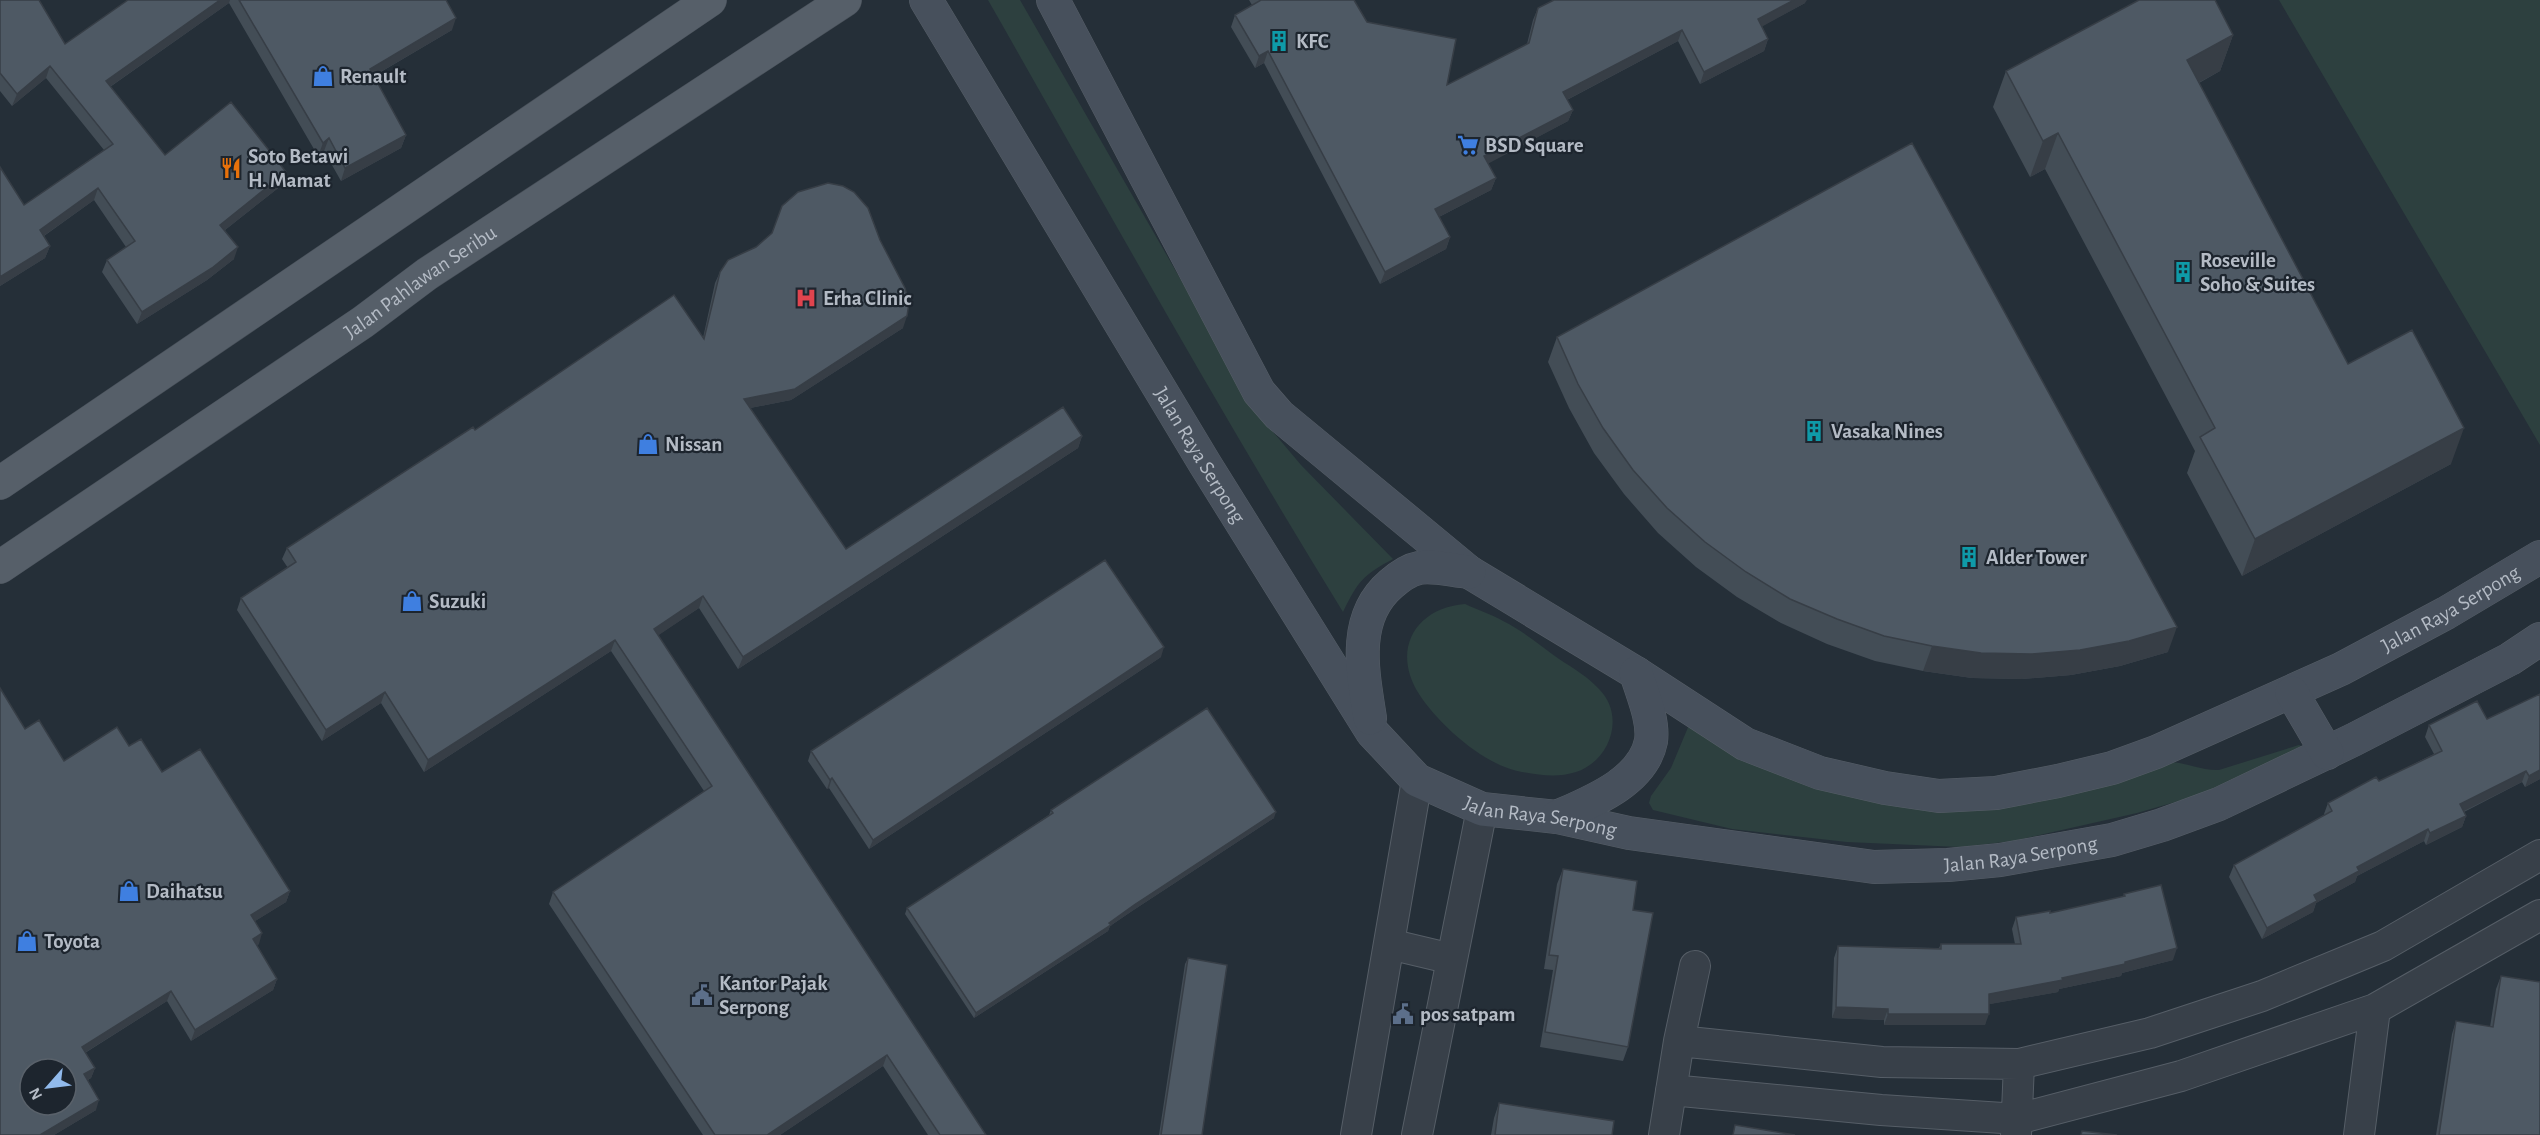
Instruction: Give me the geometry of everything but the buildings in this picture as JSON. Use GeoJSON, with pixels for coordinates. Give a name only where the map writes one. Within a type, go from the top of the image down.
{"type":"FeatureCollection","features":[{"type":"Feature","properties":{"kind":"main road"},"geometry":{"type":"LineString","coordinates":[[0,483],[710,0]]}},
{"type":"Feature","properties":{"kind":"main road","name":"Jalan Pahlawan Seribu"},"geometry":{"type":"LineString","coordinates":[[0,567],[353,329],[427,274],[845,0]]}},
{"type":"Feature","properties":{"kind":"main road","name":"Jalan Raya Serpong"},"geometry":{"type":"LineString","coordinates":[[926,0],[1198,454],[1372,732],[1417,780],[1482,809],[1557,817],[1629,833],[1874,867],[1948,865],[2000,860],[2101,842],[2162,825],[2219,804],[2327,753],[2510,659],[2540,639]]}},
{"type":"Feature","properties":{"kind":"main road","name":"Jalan Raya Serpong"},"geometry":{"type":"LineString","coordinates":[[1053,0],[1259,392],[1296,431],[1469,572],[1745,744],[1820,773],[1885,788],[1939,796],[1996,793],[2112,768],[2156,753],[2292,693],[2446,613],[2540,557]]}},
{"type":"Feature","properties":{"kind":"main road"},"geometry":{"type":"LineString","coordinates":[[1372,732],[1362,647],[1368,614],[1378,598],[1402,575],[1420,567],[1469,572]]}},
{"type":"Feature","properties":{"kind":"main road"},"geometry":{"type":"LineString","coordinates":[[1557,817],[1587,804],[1617,786],[1640,766],[1651,740],[1649,718],[1636,674]]}},
{"type":"Feature","properties":{"kind":"main road"},"geometry":{"type":"LineString","coordinates":[[2292,693],[2327,753]]}},
{"type":"Feature","properties":{"kind":"street"},"geometry":{"type":"LineString","coordinates":[[1356,1135],[1417,780]]}},
{"type":"Feature","properties":{"kind":"street"},"geometry":{"type":"LineString","coordinates":[[1417,1135],[1482,809]]}},
{"type":"Feature","properties":{"kind":"street"},"geometry":{"type":"LineString","coordinates":[[1679,1041],[1882,1062],[2019,1064],[2150,1033],[2262,996],[2384,946],[2540,855]]}},
{"type":"Feature","properties":{"kind":"street"},"geometry":{"type":"LineString","coordinates":[[1671,1090],[1881,1110],[2017,1127],[2181,1076],[2375,1009],[2540,915]]}},
{"type":"Feature","properties":{"kind":"street"},"geometry":{"type":"LineString","coordinates":[[1389,944],[1452,959]]}},
{"type":"Feature","properties":{"kind":"street"},"geometry":{"type":"LineString","coordinates":[[1664,1135],[1679,1041],[1695,966]]}},
{"type":"Feature","properties":{"kind":"street"},"geometry":{"type":"LineString","coordinates":[[2359,1135],[2375,1009]]}},
{"type":"Feature","properties":{"kind":"street"},"geometry":{"type":"LineString","coordinates":[[2017,1127],[2019,1064]]}},
{"type":"Feature","properties":{"kind":"shaded area"},"geometry":{"type":"Polygon","coordinates":[[[988,0],[1020,0],[1258,414],[1301,465],[1393,559],[1362,580],[1343,612],[1207,384],[988,0]]]}},
{"type":"Feature","properties":{"kind":"shaded area"},"geometry":{"type":"Polygon","coordinates":[[[2279,0],[2540,0],[2540,445],[2279,0]]]}},
{"type":"Feature","properties":{"kind":"shaded area"},"geometry":{"type":"Polygon","coordinates":[[[1465,604],[1518,629],[1599,689],[1612,712],[1613,724],[1605,748],[1598,758],[1588,766],[1569,774],[1542,775],[1522,772],[1493,762],[1478,753],[1438,718],[1419,694],[1411,678],[1407,662],[1408,647],[1421,623],[1448,607],[1465,604]]]}},
{"type":"Feature","properties":{"kind":"shaded area"},"geometry":{"type":"Polygon","coordinates":[[[1689,725],[1867,794],[2171,762],[2219,770],[2299,745],[2305,748],[2306,753],[2196,796],[2137,813],[2013,841],[1960,847],[1847,842],[1732,829],[1653,810],[1649,803],[1651,796],[1671,768],[1689,725]]]}},
{"type":"Feature","properties":{"kind":"place","name":"KFC"},"geometry":{"type":"Point","coordinates":[1279,41]}},
{"type":"Feature","properties":{"kind":"place","name":"Renault"},"geometry":{"type":"Point","coordinates":[323,76]}},
{"type":"Feature","properties":{"kind":"place","name":"BSD Square"},"geometry":{"type":"Point","coordinates":[1468,145]}},
{"type":"Feature","properties":{"kind":"place","name":"Soto Betawi H. Mamat"},"geometry":{"type":"Point","coordinates":[231,168]}},
{"type":"Feature","properties":{"kind":"place","name":"Roseville Soho & Suites"},"geometry":{"type":"Point","coordinates":[2183,272]}},
{"type":"Feature","properties":{"kind":"place","name":"Erha Clinic"},"geometry":{"type":"Point","coordinates":[806,298]}},
{"type":"Feature","properties":{"kind":"place","name":"Vasaka Nines"},"geometry":{"type":"Point","coordinates":[1814,431]}},
{"type":"Feature","properties":{"kind":"place","name":"Nissan"},"geometry":{"type":"Point","coordinates":[648,444]}},
{"type":"Feature","properties":{"kind":"place","name":"Alder Tower"},"geometry":{"type":"Point","coordinates":[1969,557]}},
{"type":"Feature","properties":{"kind":"place","name":"Suzuki"},"geometry":{"type":"Point","coordinates":[412,601]}},
{"type":"Feature","properties":{"kind":"place","name":"Daihatsu"},"geometry":{"type":"Point","coordinates":[129,891]}},
{"type":"Feature","properties":{"kind":"place","name":"Toyota"},"geometry":{"type":"Point","coordinates":[27,941]}},
{"type":"Feature","properties":{"kind":"place","name":"Kantor Pajak Serpong"},"geometry":{"type":"Point","coordinates":[702,995]}},
{"type":"Feature","properties":{"kind":"place","name":"pos satpam"},"geometry":{"type":"Point","coordinates":[1403,1014]}}]}
